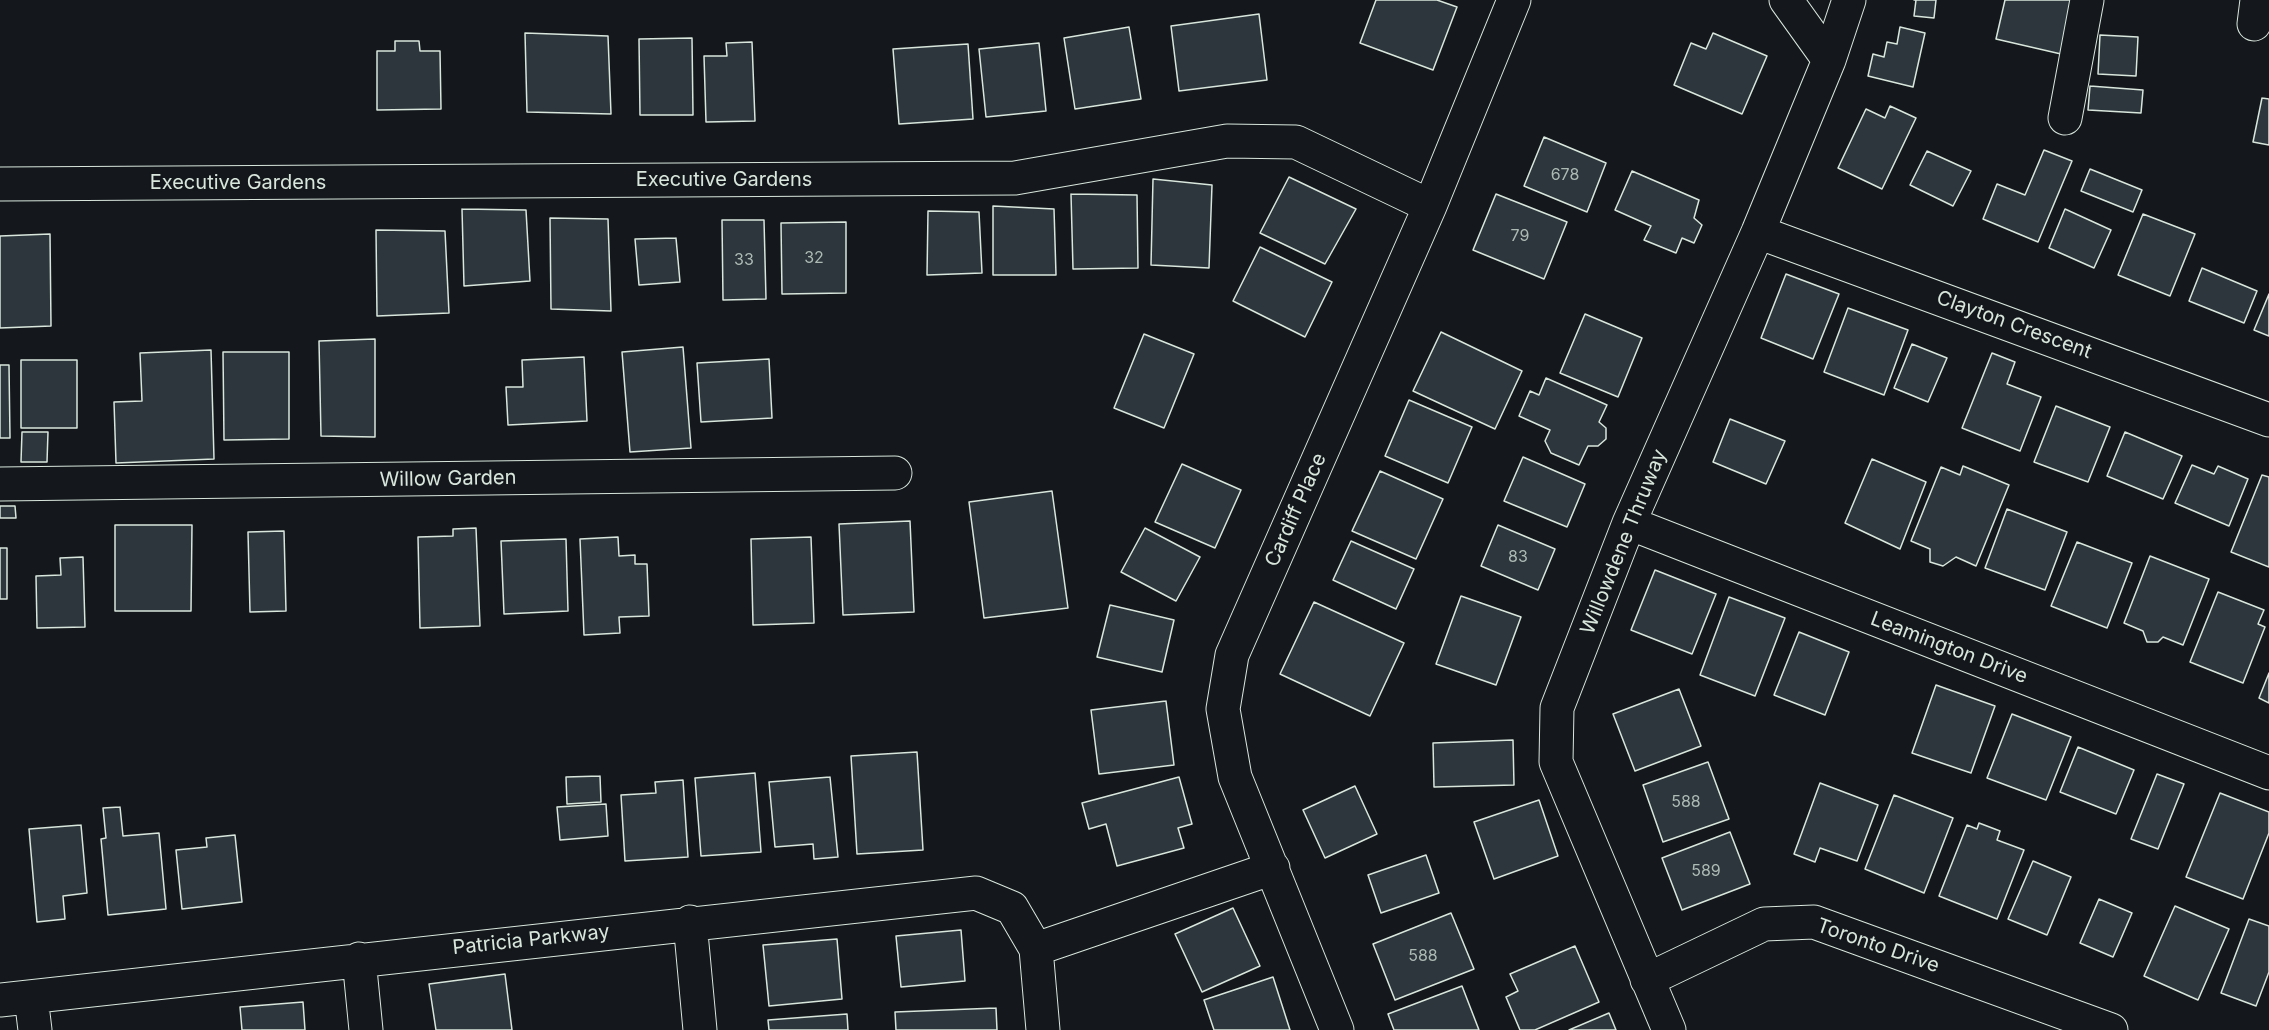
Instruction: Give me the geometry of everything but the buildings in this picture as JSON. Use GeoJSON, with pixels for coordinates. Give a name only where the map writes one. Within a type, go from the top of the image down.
{"type":"FeatureCollection","features":[{"type":"Feature","properties":{"kind":"street","name":"Cardiff Place"},"geometry":{"type":"LineString","coordinates":[[1337,1030],[1235,777],[1223,709],[1232,655],[1430,206],[1514,0]]}},
{"type":"Feature","properties":{"kind":"street"},"geometry":{"type":"LineString","coordinates":[[1786,0],[1829,60]]}},
{"type":"Feature","properties":{"kind":"street","name":"Willowdene Thruway"},"geometry":{"type":"LineString","coordinates":[[1669,1030],[1556,762],[1557,708],[1629,523],[1758,232],[1829,60],[1849,0]]}},
{"type":"Feature","properties":{"kind":"street"},"geometry":{"type":"LineString","coordinates":[[2065,118],[2087,0]]}},
{"type":"Feature","properties":{"kind":"street","name":"Executive Gardens"},"geometry":{"type":"LineString","coordinates":[[0,184],[1015,178],[1227,141],[1296,142],[1430,206]]}},
{"type":"Feature","properties":{"kind":"street","name":"Clayton Crescent"},"geometry":{"type":"LineString","coordinates":[[1758,232],[2269,420]]}},
{"type":"Feature","properties":{"kind":"street","name":"Willow Garden"},"geometry":{"type":"LineString","coordinates":[[0,484],[895,473]]}},
{"type":"Feature","properties":{"kind":"street","name":"Leamington Drive"},"geometry":{"type":"LineString","coordinates":[[1629,523],[2269,773]]}},
{"type":"Feature","properties":{"kind":"street"},"geometry":{"type":"LineString","coordinates":[[1043,1030],[1036,949],[1273,868]]}},
{"type":"Feature","properties":{"kind":"street","name":"Patricia Parkway"},"geometry":{"type":"LineString","coordinates":[[16,998],[690,922],[976,893],[1012,908],[1036,949]]}},
{"type":"Feature","properties":{"kind":"street"},"geometry":{"type":"LineString","coordinates":[[690,922],[700,1030]]}},
{"type":"Feature","properties":{"kind":"street","name":"Toronto Drive"},"geometry":{"type":"LineString","coordinates":[[1647,980],[1764,924],[1814,922],[2111,1030]]}},
{"type":"Feature","properties":{"kind":"street"},"geometry":{"type":"LineString","coordinates":[[359,959],[366,1030]]}},
{"type":"Feature","properties":{"kind":"street"},"geometry":{"type":"LineString","coordinates":[[16,998],[35,1030]]}}]}
